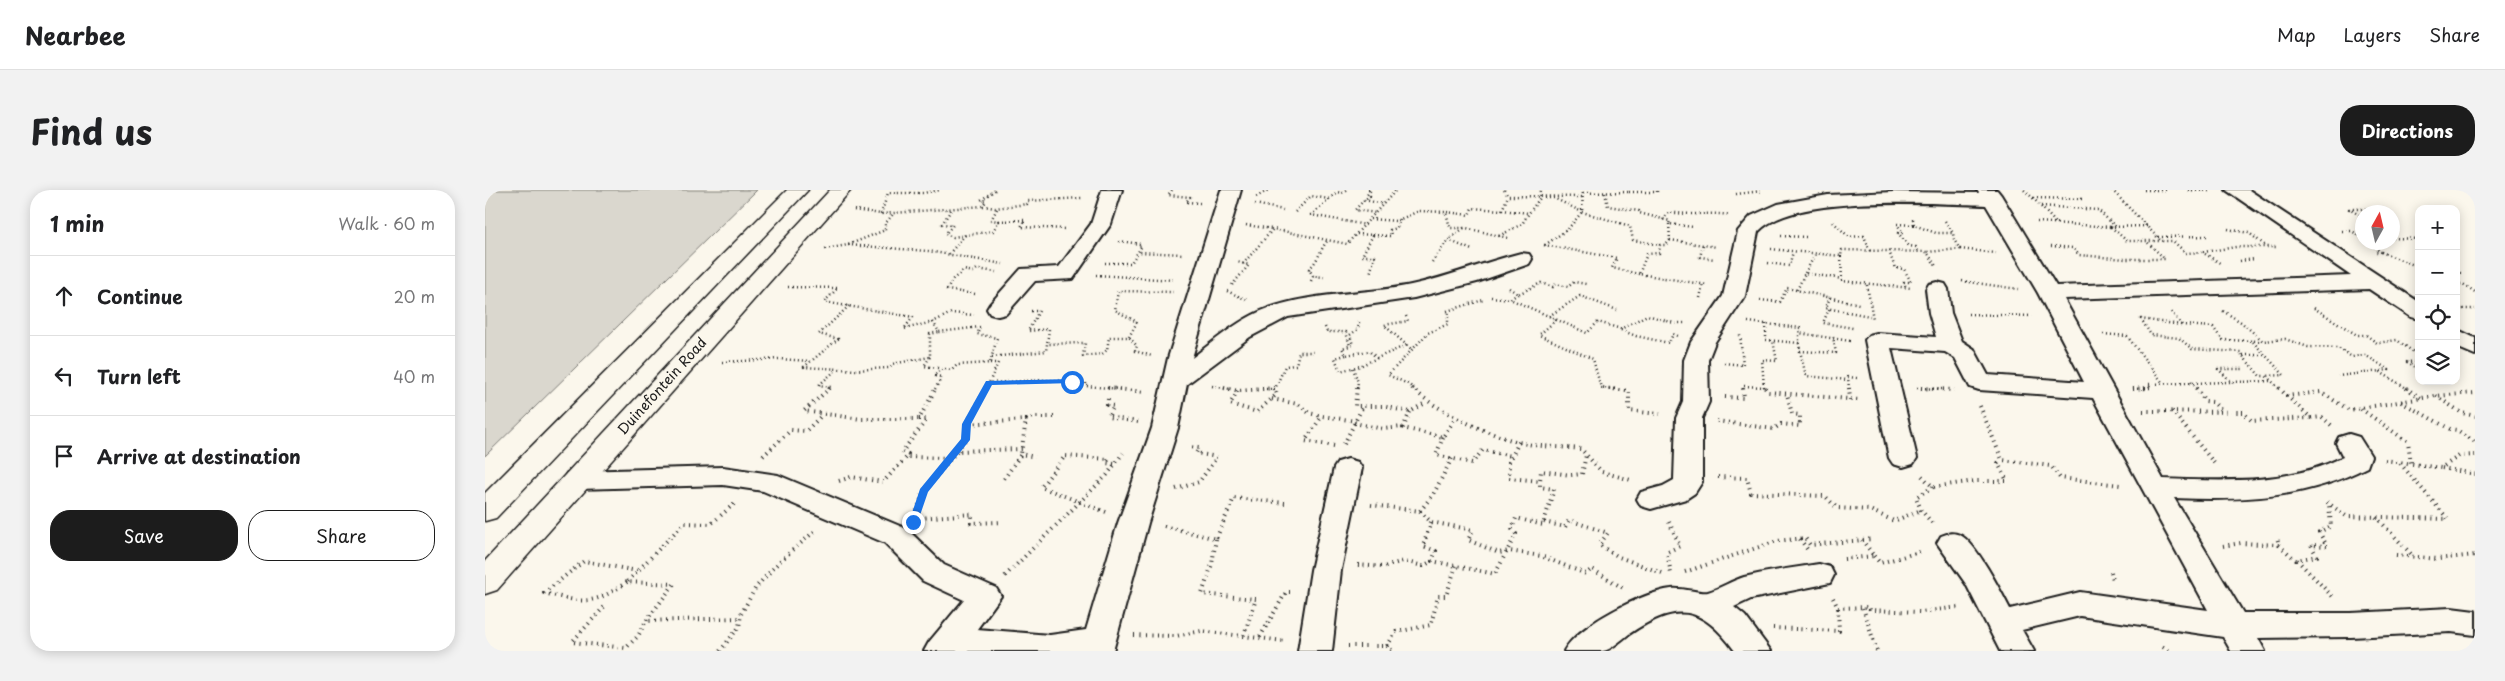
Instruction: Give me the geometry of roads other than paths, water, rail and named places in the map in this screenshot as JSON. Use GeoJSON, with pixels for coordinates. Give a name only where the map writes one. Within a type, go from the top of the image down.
{"type":"FeatureCollection","features":[{"type":"Feature","properties":{"kind":"main road"},"geometry":{"type":"LineString","coordinates":[[485,511],[798,190]]}},
{"type":"Feature","properties":{"kind":"main road","name":"Duinefontein Road"},"geometry":{"type":"LineString","coordinates":[[485,582],[684,362],[846,200]]}},
{"type":"Feature","properties":{"kind":"street"},"geometry":{"type":"LineString","coordinates":[[946,645],[1050,648],[1097,646],[1133,523],[1165,428],[1202,282],[1231,190]]}},
{"type":"Feature","properties":{"kind":"street"},"geometry":{"type":"LineString","coordinates":[[2227,190],[2319,245],[2415,309]]}},
{"type":"Feature","properties":{"kind":"street"},"geometry":{"type":"LineString","coordinates":[[988,312],[1029,274],[1070,268],[1097,230],[1111,193]]}},
{"type":"Feature","properties":{"kind":"street"},"geometry":{"type":"LineString","coordinates":[[1651,499],[1676,493],[1684,488],[1690,476],[1696,360],[1703,342],[1721,318],[1736,292],[1747,231],[1758,220],[1785,208],[1808,204],[1991,195],[2049,294],[2107,401],[2141,487],[2185,542],[2241,639]]}},
{"type":"Feature","properties":{"kind":"street"},"geometry":{"type":"LineString","coordinates":[[1177,377],[1260,320],[1281,312],[1368,291],[1423,289],[1484,271],[1525,247]]}},
{"type":"Feature","properties":{"kind":"street"},"geometry":{"type":"LineString","coordinates":[[2049,294],[2373,282]]}},
{"type":"Feature","properties":{"kind":"street"},"geometry":{"type":"LineString","coordinates":[[1942,285],[1940,313],[1951,345]]}},
{"type":"Feature","properties":{"kind":"street"},"geometry":{"type":"LineString","coordinates":[[1903,458],[1875,330],[1951,345],[1965,354],[1976,385],[2107,401]]}},
{"type":"Feature","properties":{"kind":"street"},"geometry":{"type":"LineString","coordinates":[[2460,339],[2475,348]]}},
{"type":"Feature","properties":{"kind":"street"},"geometry":{"type":"LineString","coordinates":[[2141,487],[2240,490],[2304,484],[2357,461],[2353,449]]}},
{"type":"Feature","properties":{"kind":"street"},"geometry":{"type":"LineString","coordinates":[[1315,651],[1328,563],[1341,502],[1345,457]]}},
{"type":"Feature","properties":{"kind":"street"},"geometry":{"type":"LineString","coordinates":[[577,480],[747,478],[768,482],[840,514],[905,527],[911,548],[920,561],[935,573],[985,596],[946,645]]}},
{"type":"Feature","properties":{"kind":"street"},"geometry":{"type":"LineString","coordinates":[[1952,543],[1978,578],[2017,651]]}},
{"type":"Feature","properties":{"kind":"street"},"geometry":{"type":"LineString","coordinates":[[1709,605],[1744,589],[1819,575]]}},
{"type":"Feature","properties":{"kind":"street"},"geometry":{"type":"LineString","coordinates":[[1581,651],[1608,630],[1666,593],[1709,605],[1733,622],[1748,642]]}},
{"type":"Feature","properties":{"kind":"street"},"geometry":{"type":"LineString","coordinates":[[1997,614],[2080,604],[2241,639],[2351,625],[2451,620],[2475,623]]}}]}
